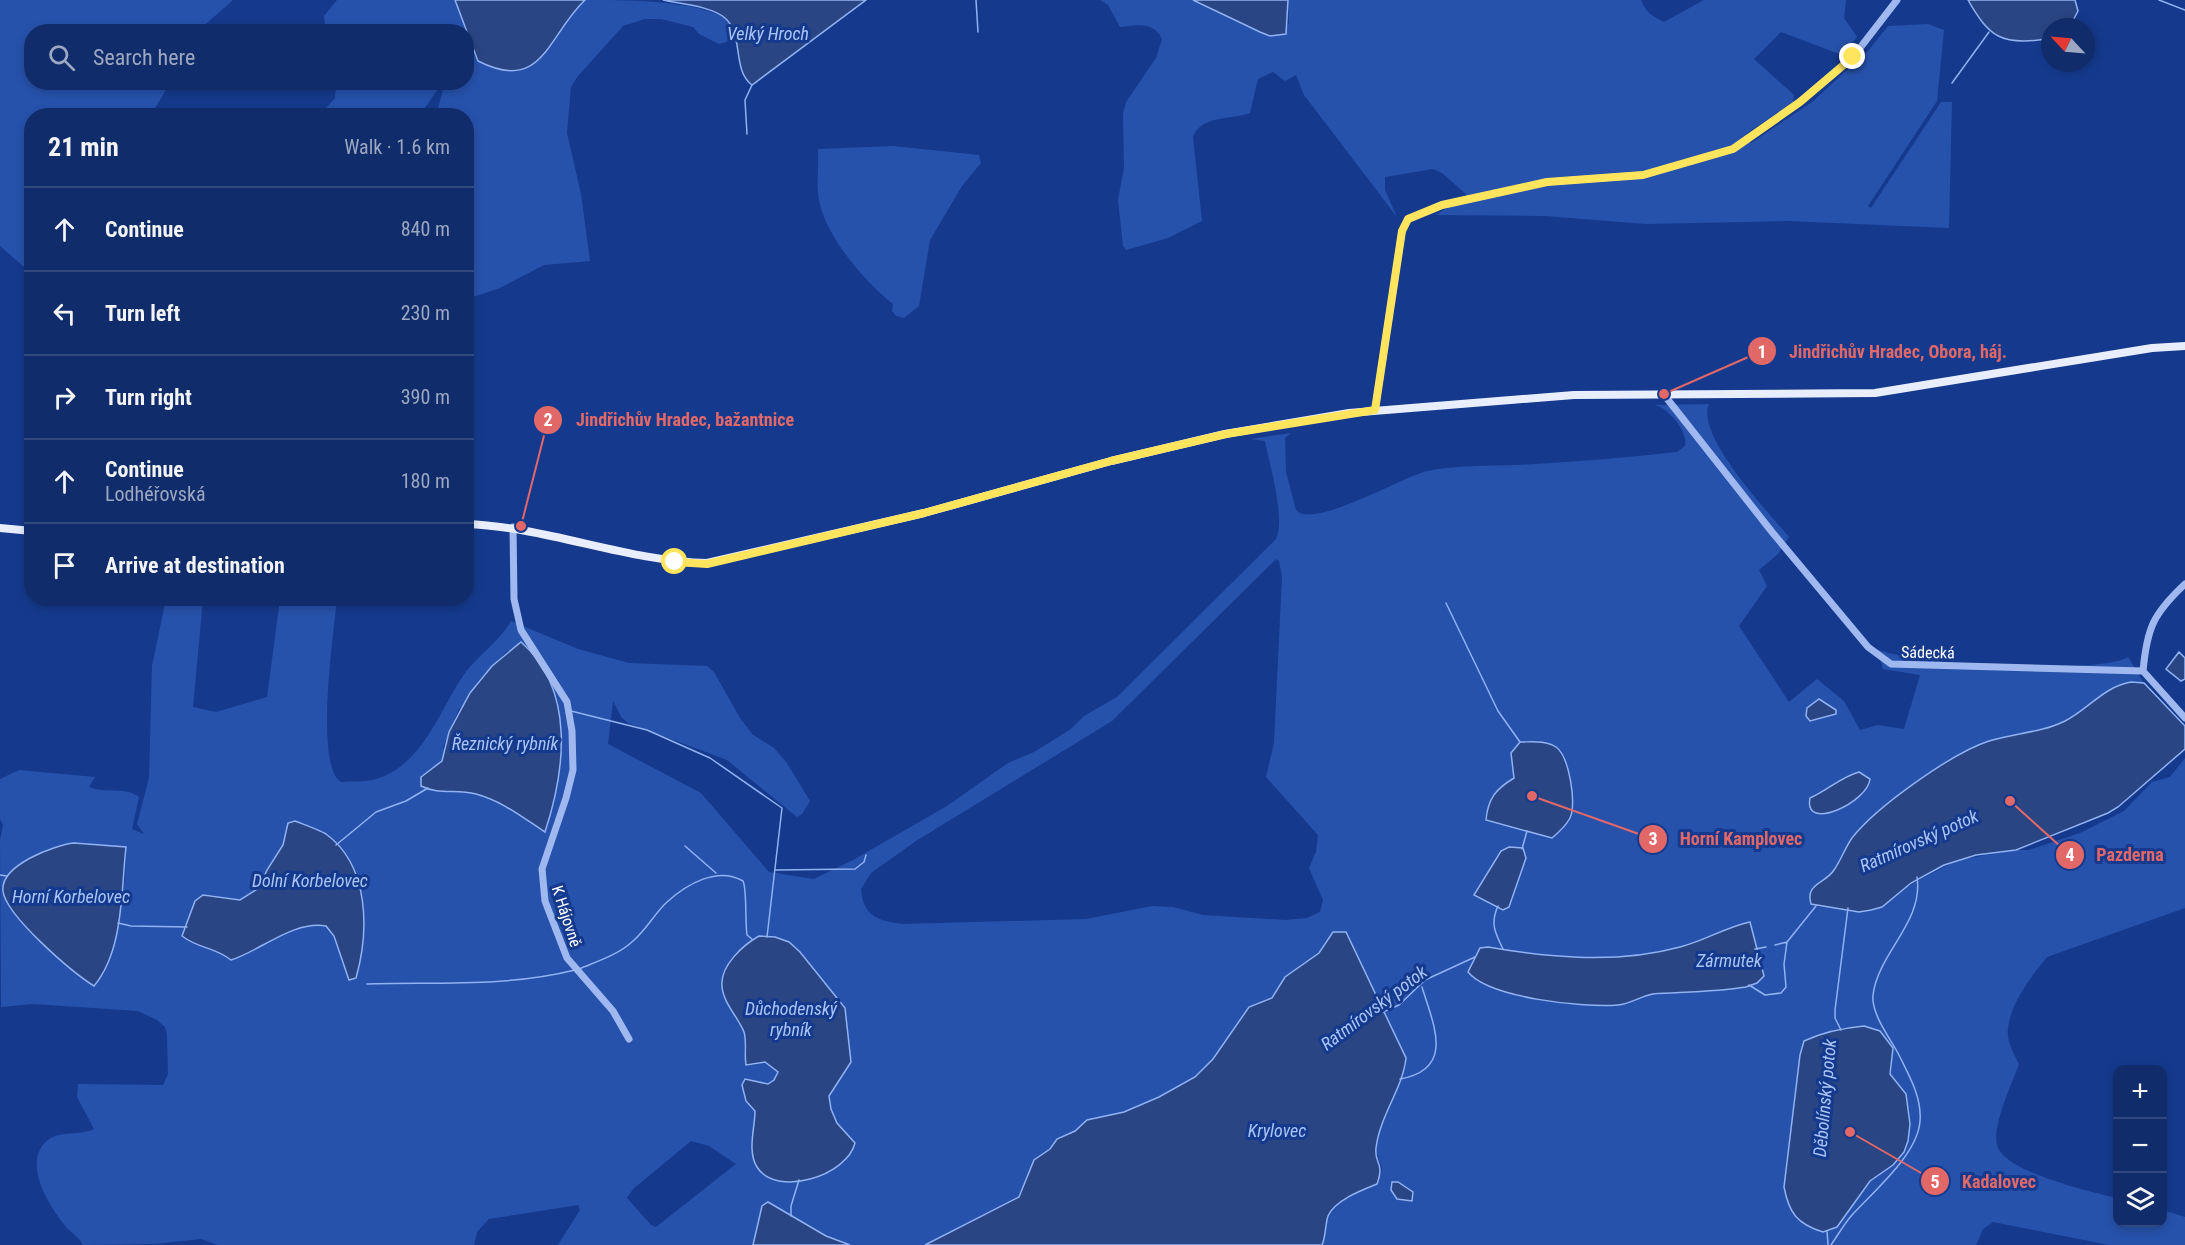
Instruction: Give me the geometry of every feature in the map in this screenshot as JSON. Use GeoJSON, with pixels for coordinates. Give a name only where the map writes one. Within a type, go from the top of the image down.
{"type":"FeatureCollection","features":[{"type":"Feature","properties":{"kind":"main road"},"geometry":{"type":"LineString","coordinates":[[474,525],[513,528],[675,562],[707,564],[924,513],[1111,461],[1226,434],[1375,410],[1574,395],[1875,393],[2152,348],[2185,346]]}},
{"type":"Feature","properties":{"kind":"main road"},"geometry":{"type":"LineString","coordinates":[[0,528],[24,530]]}},
{"type":"Feature","properties":{"kind":"street"},"geometry":{"type":"LineString","coordinates":[[1375,410],[1402,231],[1408,219],[1442,205],[1547,182],[1643,175],[1733,149],[1800,102],[1853,57],[1897,0]]}},
{"type":"Feature","properties":{"kind":"street","name":"Sádecká"},"geometry":{"type":"LineString","coordinates":[[1665,396],[1772,532],[1868,647],[1891,664],[2143,671]]}},
{"type":"Feature","properties":{"kind":"street","name":"K Hájovně"},"geometry":{"type":"LineString","coordinates":[[513,528],[514,599],[521,630],[567,702],[572,732],[573,770],[542,869],[546,901],[567,958],[613,1011],[629,1039]]}},
{"type":"Feature","properties":{"kind":"street"},"geometry":{"type":"LineString","coordinates":[[2185,584],[2154,617],[2145,646],[2143,671],[2185,718]]}},
{"type":"Feature","properties":{"kind":"shaded area"},"geometry":{"type":"Polygon","coordinates":[[[0,0],[233,0],[206,24],[24,24],[24,90],[166,90],[155,108],[24,108],[24,267],[0,246],[0,0]]]}},
{"type":"Feature","properties":{"kind":"shaded area"},"geometry":{"type":"Polygon","coordinates":[[[337,0],[455,0],[464,24],[325,24],[324,16],[337,0]]]}},
{"type":"Feature","properties":{"kind":"shaded area"},"geometry":{"type":"Polygon","coordinates":[[[585,0],[655,2],[708,11],[728,21],[736,39],[719,44],[699,34],[693,27],[661,19],[645,19],[623,26],[578,76],[571,87],[567,133],[581,194],[590,261],[544,265],[500,288],[474,297],[474,108],[438,108],[443,90],[474,90],[474,50],[478,61],[499,69],[516,70],[530,65],[541,56],[585,0]]]}},
{"type":"Feature","properties":{"kind":"shaded area"},"geometry":{"type":"Polygon","coordinates":[[[1100,0],[1193,0],[1270,36],[1289,24],[1288,0],[1641,0],[1650,14],[1664,22],[1704,0],[1846,0],[1844,18],[1857,37],[1842,55],[1781,32],[1754,59],[1794,95],[1793,102],[1746,134],[1751,143],[1812,102],[1869,50],[1888,26],[1928,24],[1944,30],[1937,101],[1868,206],[1871,208],[1941,102],[1952,102],[1949,228],[1788,221],[1646,224],[1545,216],[1436,215],[1467,195],[1442,173],[1433,169],[1385,177],[1385,190],[1397,217],[1304,95],[1296,75],[1285,81],[1273,72],[1258,79],[1250,113],[1217,119],[1203,125],[1193,137],[1202,221],[1168,238],[1126,250],[1123,246],[1118,200],[1124,168],[1123,114],[1126,102],[1156,58],[1162,39],[1159,33],[1149,27],[1138,25],[1120,27],[1108,5],[1100,0]]]}},
{"type":"Feature","properties":{"kind":"shaded area"},"geometry":{"type":"Polygon","coordinates":[[[336,90],[437,90],[425,108],[326,108],[335,98],[336,90]]]}},
{"type":"Feature","properties":{"kind":"shaded area"},"geometry":{"type":"Polygon","coordinates":[[[893,146],[979,155],[981,163],[962,186],[930,240],[919,306],[904,318],[896,316],[892,311],[893,304],[859,271],[838,243],[823,214],[818,188],[818,149],[893,146]]]}},
{"type":"Feature","properties":{"kind":"shaded area"},"geometry":{"type":"Polygon","coordinates":[[[1709,404],[1708,418],[1723,453],[1736,473],[1789,537],[1778,554],[1759,570],[1767,586],[1739,626],[1789,702],[1817,679],[1844,701],[1860,730],[1878,725],[1904,729],[1920,675],[1883,669],[1877,649],[1925,660],[2004,666],[2081,666],[2128,657],[2144,683],[2124,683],[2063,722],[1919,781],[1863,826],[1830,876],[1812,887],[1815,906],[1859,912],[1957,860],[2029,850],[2080,833],[2124,811],[2152,782],[2170,777],[2185,758],[2185,908],[2047,957],[2023,990],[2010,1018],[2008,1037],[2019,1064],[2000,1116],[1996,1137],[1997,1145],[2003,1155],[2015,1164],[2050,1179],[2113,1197],[2113,1227],[2167,1227],[2167,1211],[2185,1217],[2185,1245],[2109,1245],[1993,1222],[1983,1229],[1976,1245],[1322,1245],[1328,1216],[1336,1205],[1377,1184],[1382,1169],[1376,1150],[1383,1116],[1405,1069],[1406,1058],[1383,1012],[1326,940],[1319,953],[1285,977],[1272,998],[1249,1007],[1213,1059],[1195,1077],[1159,1097],[1124,1112],[1087,1120],[1075,1131],[1057,1139],[1050,1149],[1034,1160],[1019,1197],[925,1245],[848,1245],[826,1236],[768,1202],[762,1206],[753,1245],[558,1245],[580,1210],[578,1205],[489,1219],[477,1232],[474,1245],[218,1245],[201,1239],[155,1244],[83,1245],[60,1220],[47,1198],[37,1173],[40,1149],[53,1137],[94,1129],[77,1097],[78,1084],[163,1085],[168,1074],[167,1035],[165,1027],[157,1020],[138,1011],[33,1004],[1,1007],[0,840],[3,825],[0,819],[0,779],[19,770],[95,777],[89,787],[128,792],[139,797],[132,829],[144,834],[137,824],[149,778],[152,666],[165,606],[202,606],[193,707],[216,712],[267,697],[279,606],[336,606],[327,725],[333,771],[341,782],[373,780],[405,763],[428,736],[465,673],[511,621],[578,649],[629,663],[707,666],[714,672],[740,718],[752,734],[774,748],[787,763],[810,801],[802,814],[797,817],[727,760],[628,723],[622,718],[613,701],[608,744],[701,793],[769,872],[814,879],[853,860],[947,806],[1008,763],[1034,752],[1071,729],[1084,716],[1117,697],[1276,539],[1279,530],[1278,505],[1265,441],[1250,439],[1291,433],[1285,438],[1286,472],[1296,510],[1305,514],[1320,513],[1358,500],[1415,475],[1438,469],[1578,461],[1677,452],[1685,446],[1684,434],[1665,410],[1654,405],[1709,404]],[[1276,559],[1112,721],[916,841],[871,873],[861,889],[865,905],[873,916],[903,924],[1086,919],[1152,906],[1173,907],[1203,915],[1286,920],[1307,918],[1320,912],[1323,900],[1309,868],[1316,852],[1318,835],[1266,777],[1274,743],[1282,577],[1279,561],[1276,559]],[[507,651],[478,681],[465,705],[459,709],[443,747],[445,755],[442,761],[421,777],[421,786],[435,790],[473,793],[489,798],[545,831],[561,740],[558,702],[536,659],[507,651]],[[1539,742],[1515,778],[1498,788],[1565,758],[1557,747],[1539,742]],[[66,844],[41,852],[18,866],[62,960],[87,981],[106,965],[116,931],[125,879],[126,847],[66,844]],[[283,845],[267,870],[259,889],[240,900],[211,895],[182,936],[219,951],[231,960],[289,932],[314,925],[326,926],[334,936],[349,980],[356,978],[362,944],[362,909],[359,892],[346,860],[336,845],[283,845]],[[1526,858],[1492,868],[1474,895],[1503,910],[1512,899],[1526,858]],[[1739,925],[1679,948],[1615,957],[1551,955],[1479,948],[1476,981],[1529,998],[1575,1004],[1621,1005],[1633,998],[1651,995],[1746,987],[1763,975],[1755,950],[1739,925]],[[759,936],[752,939],[731,1011],[745,1034],[744,1054],[753,1065],[765,1062],[778,1072],[774,1080],[768,1084],[745,1079],[746,1101],[755,1111],[752,1154],[791,1181],[810,1180],[853,1149],[855,1144],[837,1123],[829,1096],[851,1062],[845,1008],[800,952],[789,942],[759,936]],[[1864,1026],[1814,1036],[1786,1163],[1823,1232],[1837,1227],[1870,1181],[1893,1165],[1906,1094],[1890,1074],[1893,1048],[1864,1026]],[[691,1141],[633,1189],[627,1198],[651,1225],[656,1227],[736,1164],[709,1146],[691,1141]]]}},
{"type":"Feature","properties":{"kind":"water"},"geometry":{"type":"Polygon","coordinates":[[[455,0],[585,0],[542,56],[530,66],[517,70],[500,69],[478,61],[474,50],[474,24],[464,24],[455,0]]]}},
{"type":"Feature","properties":{"kind":"water","name":"Velký Hroch"},"geometry":{"type":"Polygon","coordinates":[[[663,0],[866,0],[752,85],[742,71],[734,33],[725,18],[704,8],[663,0]]]}},
{"type":"Feature","properties":{"kind":"water"},"geometry":{"type":"Polygon","coordinates":[[[1193,0],[1288,0],[1286,34],[1270,36],[1193,0]]]}},
{"type":"Feature","properties":{"kind":"water"},"geometry":{"type":"Polygon","coordinates":[[[1968,0],[2075,0],[2078,11],[2074,18],[2041,18],[2041,40],[2031,41],[2018,41],[1998,36],[1983,23],[1968,0]]]}},
{"type":"Feature","properties":{"kind":"water","name":"Řeznický rybník"},"geometry":{"type":"Polygon","coordinates":[[[521,642],[539,661],[551,683],[558,707],[561,758],[545,832],[512,810],[485,797],[421,786],[421,777],[442,761],[449,732],[470,693],[492,666],[521,642]]]}},
{"type":"Feature","properties":{"kind":"water"},"geometry":{"type":"Polygon","coordinates":[[[2179,652],[2185,658],[2185,679],[2181,681],[2166,669],[2179,652]]]}},
{"type":"Feature","properties":{"kind":"water"},"geometry":{"type":"Polygon","coordinates":[[[2131,682],[2144,683],[2185,726],[2185,749],[2118,807],[2016,850],[1976,855],[1944,865],[1911,883],[1882,907],[1859,912],[1811,904],[1810,897],[1813,888],[1834,870],[1852,838],[1863,825],[1916,782],[1973,747],[1998,738],[2056,725],[2073,716],[2104,693],[2131,682]]]}},
{"type":"Feature","properties":{"kind":"water"},"geometry":{"type":"Polygon","coordinates":[[[1819,699],[1836,710],[1836,714],[1810,721],[1806,716],[1807,708],[1819,699]]]}},
{"type":"Feature","properties":{"kind":"water"},"geometry":{"type":"Polygon","coordinates":[[[1520,742],[1543,742],[1552,745],[1561,752],[1565,760],[1572,792],[1572,811],[1566,824],[1552,838],[1486,820],[1494,795],[1514,778],[1511,753],[1520,742]]]}},
{"type":"Feature","properties":{"kind":"water"},"geometry":{"type":"Polygon","coordinates":[[[1859,772],[1870,779],[1867,788],[1859,797],[1837,810],[1825,813],[1816,813],[1810,808],[1810,798],[1859,772]]]}},
{"type":"Feature","properties":{"kind":"water","name":"Dolní Korbelovec"},"geometry":{"type":"Polygon","coordinates":[[[295,821],[326,834],[340,847],[358,881],[364,921],[356,978],[349,980],[334,936],[326,926],[314,925],[290,932],[231,960],[182,936],[195,901],[203,895],[240,900],[259,888],[283,845],[288,823],[295,821]]]}},
{"type":"Feature","properties":{"kind":"water","name":"Horní Korbelovec"},"geometry":{"type":"Polygon","coordinates":[[[74,843],[126,847],[122,900],[116,938],[104,971],[94,986],[41,943],[15,914],[3,891],[4,882],[19,865],[42,852],[74,843]]]}},
{"type":"Feature","properties":{"kind":"water"},"geometry":{"type":"Polygon","coordinates":[[[1509,847],[1523,848],[1526,858],[1509,907],[1503,910],[1474,895],[1501,851],[1509,847]]]}},
{"type":"Feature","properties":{"kind":"water","name":"Zármutek"},"geometry":{"type":"Polygon","coordinates":[[[1750,922],[1764,976],[1757,983],[1746,987],[1653,994],[1618,1005],[1583,1005],[1516,995],[1479,981],[1468,972],[1480,948],[1584,958],[1633,956],[1680,947],[1750,922]]]}},
{"type":"Feature","properties":{"kind":"water","name":"Krylovec"},"geometry":{"type":"Polygon","coordinates":[[[1333,932],[1346,932],[1406,1058],[1401,1080],[1378,1136],[1376,1158],[1380,1171],[1377,1184],[1336,1205],[1328,1216],[1322,1245],[925,1245],[1019,1197],[1034,1160],[1050,1149],[1057,1139],[1075,1131],[1087,1120],[1124,1112],[1159,1097],[1195,1077],[1213,1059],[1249,1007],[1272,998],[1285,977],[1319,953],[1333,932]]]}},
{"type":"Feature","properties":{"kind":"water","name":"Důchodenský rybník"},"geometry":{"type":"Polygon","coordinates":[[[759,936],[775,937],[789,942],[800,952],[845,1008],[851,1062],[829,1096],[837,1123],[855,1143],[849,1155],[839,1165],[810,1179],[794,1182],[779,1181],[766,1176],[754,1161],[752,1139],[755,1111],[746,1101],[742,1085],[745,1079],[768,1084],[774,1080],[778,1072],[765,1062],[746,1065],[744,1032],[725,998],[722,986],[722,978],[734,957],[759,936]]]}},
{"type":"Feature","properties":{"kind":"water"},"geometry":{"type":"Polygon","coordinates":[[[1864,1026],[1880,1031],[1893,1048],[1890,1074],[1906,1094],[1910,1124],[1908,1141],[1904,1152],[1893,1165],[1870,1181],[1837,1227],[1823,1232],[1807,1225],[1796,1216],[1789,1204],[1784,1187],[1800,1055],[1804,1041],[1833,1031],[1864,1026]]]}},
{"type":"Feature","properties":{"kind":"water"},"geometry":{"type":"Polygon","coordinates":[[[1392,1182],[1398,1182],[1413,1192],[1412,1201],[1397,1199],[1391,1190],[1392,1182]]]}},
{"type":"Feature","properties":{"kind":"water"},"geometry":{"type":"Polygon","coordinates":[[[768,1202],[826,1236],[850,1245],[753,1245],[762,1206],[768,1202]]]}},
{"type":"Feature","properties":{"kind":"waterway"},"geometry":{"type":"LineString","coordinates":[[976,0],[978,32]]}},
{"type":"Feature","properties":{"kind":"waterway"},"geometry":{"type":"LineString","coordinates":[[2159,0],[2185,10]]}},
{"type":"Feature","properties":{"kind":"waterway"},"geometry":{"type":"LineString","coordinates":[[1952,83],[1989,32]]}},
{"type":"Feature","properties":{"kind":"waterway"},"geometry":{"type":"LineString","coordinates":[[747,134],[745,100],[752,85]]}},
{"type":"Feature","properties":{"kind":"waterway"},"geometry":{"type":"LineString","coordinates":[[1446,603],[1498,711],[1520,742]]}},
{"type":"Feature","properties":{"kind":"waterway"},"geometry":{"type":"LineString","coordinates":[[571,711],[647,730],[710,758],[782,808],[767,937]]}},
{"type":"Feature","properties":{"kind":"waterway"},"geometry":{"type":"LineString","coordinates":[[336,845],[376,812],[406,801],[428,788]]}},
{"type":"Feature","properties":{"kind":"waterway"},"geometry":{"type":"LineString","coordinates":[[1522,849],[1527,831]]}},
{"type":"Feature","properties":{"kind":"waterway"},"geometry":{"type":"LineString","coordinates":[[685,846],[716,873]]}},
{"type":"Feature","properties":{"kind":"waterway"},"geometry":{"type":"LineString","coordinates":[[776,870],[855,869],[864,862],[866,855]]}},
{"type":"Feature","properties":{"kind":"waterway"},"geometry":{"type":"LineString","coordinates":[[0,875],[7,876]]}},
{"type":"Feature","properties":{"kind":"waterway"},"geometry":{"type":"LineString","coordinates":[[579,969],[627,946],[638,937],[675,895],[693,883],[713,876],[723,875],[743,881],[747,935],[752,939]]}},
{"type":"Feature","properties":{"kind":"waterway"},"geometry":{"type":"LineString","coordinates":[[1831,1245],[1852,1215],[1894,1171],[1912,1146],[1917,1134],[1920,1121],[1917,1094],[1878,1017],[1873,1002],[1877,980],[1883,965],[1914,909],[1917,877]]}},
{"type":"Feature","properties":{"kind":"waterway"},"geometry":{"type":"LineString","coordinates":[[1498,906],[1494,928],[1503,949]]}},
{"type":"Feature","properties":{"kind":"waterway","name":"Ratmírovský potok"},"geometry":{"type":"LineString","coordinates":[[1775,945],[1787,942],[1816,906]]}},
{"type":"Feature","properties":{"kind":"waterway","name":"Děbolínský potok"},"geometry":{"type":"LineString","coordinates":[[1841,1030],[1835,1018],[1835,1010],[1848,908]]}},
{"type":"Feature","properties":{"kind":"waterway"},"geometry":{"type":"LineString","coordinates":[[118,923],[131,926],[187,927]]}},
{"type":"Feature","properties":{"kind":"waterway"},"geometry":{"type":"LineString","coordinates":[[1749,985],[1765,995],[1781,993],[1786,987],[1784,964],[1787,942]]}},
{"type":"Feature","properties":{"kind":"waterway","name":"Ratmírovský potok"},"geometry":{"type":"LineString","coordinates":[[1755,949],[1766,947]]}},
{"type":"Feature","properties":{"kind":"waterway","name":"Ratmírovský potok"},"geometry":{"type":"LineString","coordinates":[[1383,1012],[1399,1005],[1425,980],[1475,957]]}},
{"type":"Feature","properties":{"kind":"waterway"},"geometry":{"type":"LineString","coordinates":[[367,984],[497,981],[575,970]]}},
{"type":"Feature","properties":{"kind":"waterway"},"geometry":{"type":"LineString","coordinates":[[1400,1079],[1417,1074],[1429,1066],[1434,1055],[1435,1030],[1422,987]]}},
{"type":"Feature","properties":{"kind":"waterway"},"geometry":{"type":"LineString","coordinates":[[791,1216],[791,1206],[799,1180]]}},
{"type":"Feature","properties":{"kind":"waterway","name":"Děbolínský potok"},"geometry":{"type":"LineString","coordinates":[[1827,1231],[1828,1245]]}},
{"type":"Feature","properties":{"kind":"place","name":"Jindřichův Hradec, Obora, háj."},"geometry":{"type":"Point","coordinates":[1664,394]}},
{"type":"Feature","properties":{"kind":"place","name":"Jindřichův Hradec, bažantnice"},"geometry":{"type":"Point","coordinates":[521,526]}},
{"type":"Feature","properties":{"kind":"place","name":"Horní Kamplovec"},"geometry":{"type":"Point","coordinates":[1532,796]}},
{"type":"Feature","properties":{"kind":"place","name":"Pazderna"},"geometry":{"type":"Point","coordinates":[2010,801]}},
{"type":"Feature","properties":{"kind":"place","name":"Kadalovec"},"geometry":{"type":"Point","coordinates":[1850,1132]}},
{"type":"Feature","properties":{"kind":"route"},"geometry":{"type":"LineString","coordinates":[[675,562],[707,564],[924,513],[1111,461],[1226,434],[1349,412],[1375,410],[1402,231],[1408,219],[1442,205],[1547,182],[1643,175],[1733,149],[1800,102],[1853,57]]}}]}
